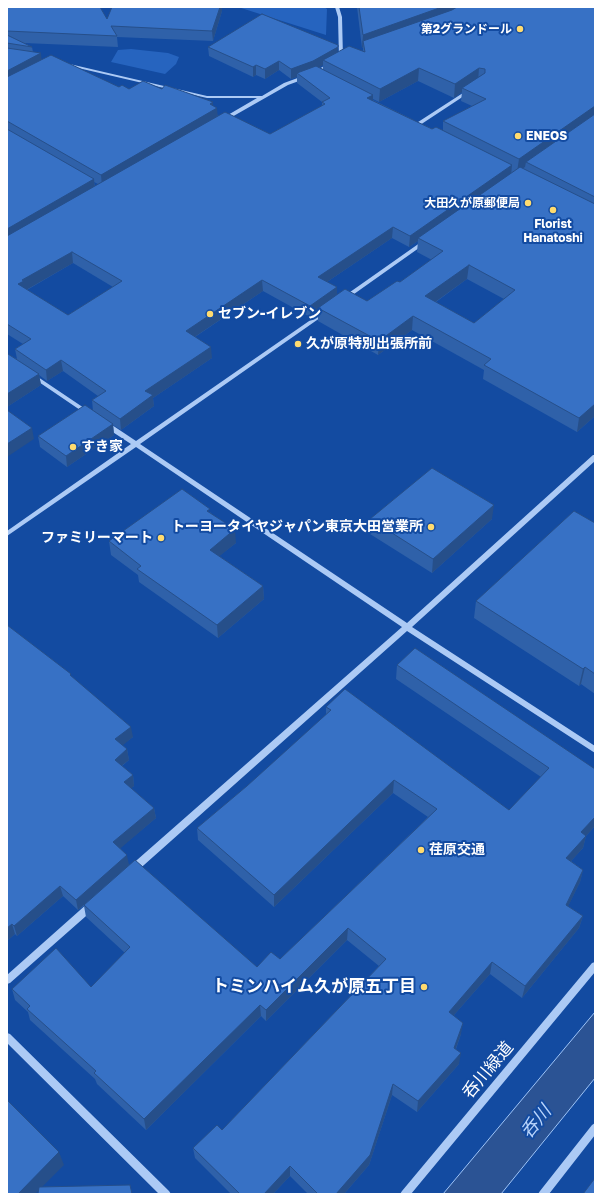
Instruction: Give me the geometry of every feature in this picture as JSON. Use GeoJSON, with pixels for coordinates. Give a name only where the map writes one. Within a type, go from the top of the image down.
{"type":"FeatureCollection","features":[{"type":"Feature","properties":{"kind":"street"},"geometry":{"type":"LineString","coordinates":[[217,124],[286,84],[316,73],[344,57],[340,17],[337,7]]}},
{"type":"Feature","properties":{"kind":"street"},"geometry":{"type":"LineString","coordinates":[[53,62],[77,66],[207,97],[264,97]]}},
{"type":"Feature","properties":{"kind":"street"},"geometry":{"type":"LineString","coordinates":[[316,73],[322,76]]}},
{"type":"Feature","properties":{"kind":"street"},"geometry":{"type":"LineString","coordinates":[[418,124],[475,88]]}},
{"type":"Feature","properties":{"kind":"street"},"geometry":{"type":"LineString","coordinates":[[411,121],[424,128]]}},
{"type":"Feature","properties":{"kind":"street"},"geometry":{"type":"LineString","coordinates":[[338,302],[432,237]]}},
{"type":"Feature","properties":{"kind":"street"},"geometry":{"type":"LineString","coordinates":[[7,534],[332,306]]}},
{"type":"Feature","properties":{"kind":"street"},"geometry":{"type":"LineString","coordinates":[[27,372],[93,416]]}},
{"type":"Feature","properties":{"kind":"street"},"geometry":{"type":"LineString","coordinates":[[99,420],[407,627],[595,750]]}},
{"type":"Feature","properties":{"kind":"street"},"geometry":{"type":"LineString","coordinates":[[126,874],[407,627],[595,457]]}},
{"type":"Feature","properties":{"kind":"street"},"geometry":{"type":"LineString","coordinates":[[7,980],[97,901]]}},
{"type":"Feature","properties":{"kind":"street","name":"呑川緑道"},"geometry":{"type":"LineString","coordinates":[[405,1194],[595,966]]}},
{"type":"Feature","properties":{"kind":"street"},"geometry":{"type":"LineString","coordinates":[[7,1037],[166,1194]]}},
{"type":"Feature","properties":{"kind":"street"},"geometry":{"type":"LineString","coordinates":[[543,1194],[595,1128]]}},
{"type":"Feature","properties":{"kind":"shaded area"},"geometry":{"type":"Polygon","coordinates":[[[238,7],[324,7],[327,9],[326,35],[238,7]]]}},
{"type":"Feature","properties":{"kind":"shaded area"},"geometry":{"type":"Polygon","coordinates":[[[131,49],[168,53],[179,57],[176,64],[165,74],[111,62],[118,50],[131,49]]]}},
{"type":"Feature","properties":{"kind":"water","name":"呑川"},"geometry":{"type":"Polygon","coordinates":[[[595,1012],[595,1078],[501,1194],[443,1194],[595,1012]]]}},
{"type":"Feature","properties":{"kind":"building"},"geometry":{"type":"Polygon","coordinates":[[[7,7],[100,7],[107,19],[112,7],[220,7],[212,31],[111,26],[117,36],[7,31],[7,7]]]}},
{"type":"Feature","properties":{"kind":"building"},"geometry":{"type":"Polygon","coordinates":[[[359,7],[442,7],[363,35],[359,7]]]}},
{"type":"Feature","properties":{"kind":"building"},"geometry":{"type":"Polygon","coordinates":[[[457,7],[595,7],[595,106],[519,159],[443,121],[486,99],[462,88],[485,73],[485,69],[479,68],[455,84],[419,68],[380,89],[323,60],[349,46],[365,52],[363,41],[457,7]]]}},
{"type":"Feature","properties":{"kind":"building"},"geometry":{"type":"Polygon","coordinates":[[[262,14],[338,45],[338,47],[313,61],[291,69],[279,61],[265,69],[256,65],[253,67],[208,47],[262,14]]]}},
{"type":"Feature","properties":{"kind":"building"},"geometry":{"type":"Polygon","coordinates":[[[7,35],[32,47],[7,43],[7,35]]]}},
{"type":"Feature","properties":{"kind":"building"},"geometry":{"type":"Polygon","coordinates":[[[7,48],[41,53],[7,71],[7,48]]]}},
{"type":"Feature","properties":{"kind":"building"},"geometry":{"type":"Polygon","coordinates":[[[51,55],[119,87],[122,85],[129,89],[143,81],[162,89],[165,85],[213,102],[210,104],[217,108],[101,175],[7,121],[7,77],[51,55]]]}},
{"type":"Feature","properties":{"kind":"building"},"geometry":{"type":"Polygon","coordinates":[[[316,66],[373,95],[367,98],[432,129],[436,127],[512,165],[410,236],[393,227],[318,277],[337,287],[310,306],[262,280],[186,331],[211,347],[145,391],[153,395],[120,419],[92,400],[106,391],[61,360],[46,370],[15,349],[31,339],[7,324],[7,236],[225,112],[270,134],[325,104],[322,102],[330,98],[297,73],[316,66]],[[72,252],[22,280],[24,281],[18,284],[68,315],[122,281],[72,252]]]}},
{"type":"Feature","properties":{"kind":"building"},"geometry":{"type":"Polygon","coordinates":[[[595,114],[595,197],[526,162],[595,114]]]}},
{"type":"Feature","properties":{"kind":"building"},"geometry":{"type":"Polygon","coordinates":[[[7,129],[94,179],[7,229],[7,129]]]}},
{"type":"Feature","properties":{"kind":"building"},"geometry":{"type":"Polygon","coordinates":[[[520,167],[595,204],[595,404],[579,418],[484,365],[491,359],[413,316],[379,341],[318,308],[345,289],[367,301],[397,281],[400,282],[443,251],[418,238],[520,167]],[[469,265],[425,296],[474,323],[515,290],[469,265]]]}},
{"type":"Feature","properties":{"kind":"building"},"geometry":{"type":"Polygon","coordinates":[[[7,354],[39,374],[7,394],[7,354]]]}},
{"type":"Feature","properties":{"kind":"building"},"geometry":{"type":"Polygon","coordinates":[[[85,405],[113,424],[66,456],[38,436],[85,405]]]}},
{"type":"Feature","properties":{"kind":"building"},"geometry":{"type":"Polygon","coordinates":[[[7,410],[32,428],[7,444],[7,410]]]}},
{"type":"Feature","properties":{"kind":"building","name":"トーヨータイヤジャパン東京大田営業所"},"geometry":{"type":"Polygon","coordinates":[[[432,468],[494,505],[433,559],[370,519],[432,468]]]}},
{"type":"Feature","properties":{"kind":"building"},"geometry":{"type":"Polygon","coordinates":[[[182,489],[210,509],[207,511],[235,529],[210,550],[263,586],[217,625],[137,569],[141,566],[109,541],[182,489]]]}},
{"type":"Feature","properties":{"kind":"building"},"geometry":{"type":"Polygon","coordinates":[[[574,511],[595,523],[595,674],[585,667],[583,669],[476,601],[574,511]]]}},
{"type":"Feature","properties":{"kind":"building"},"geometry":{"type":"Polygon","coordinates":[[[7,625],[71,674],[70,675],[131,727],[115,739],[127,749],[115,760],[133,775],[124,782],[154,808],[113,842],[127,855],[76,900],[60,886],[14,926],[12,924],[7,928],[7,625]]]}},
{"type":"Feature","properties":{"kind":"building"},"geometry":{"type":"Polygon","coordinates":[[[415,648],[595,769],[595,817],[581,832],[586,836],[566,858],[583,870],[566,905],[583,916],[525,986],[492,962],[449,1012],[463,1023],[454,1048],[461,1053],[418,1101],[393,1084],[370,1155],[336,1194],[318,1194],[290,1166],[264,1194],[240,1194],[193,1148],[217,1125],[222,1130],[386,959],[348,928],[266,1010],[260,1005],[144,1119],[94,1073],[96,1071],[27,1009],[30,1006],[12,989],[56,948],[91,987],[130,947],[84,905],[135,860],[257,967],[271,952],[280,959],[437,809],[394,780],[274,895],[197,828],[247,786],[331,710],[326,707],[345,689],[509,810],[549,768],[397,665],[415,648]]]}},
{"type":"Feature","properties":{"kind":"building"},"geometry":{"type":"Polygon","coordinates":[[[7,1100],[59,1152],[18,1194],[7,1194],[7,1100]]]}},
{"type":"Feature","properties":{"kind":"building"},"geometry":{"type":"Polygon","coordinates":[[[595,1178],[595,1194],[583,1194],[595,1178]]]}},
{"type":"Feature","properties":{"kind":"building"},"geometry":{"type":"Polygon","coordinates":[[[130,1185],[132,1194],[38,1194],[39,1187],[130,1185]]]}},
{"type":"Feature","properties":{"kind":"place","name":"第2グランドール"},"geometry":{"type":"Point","coordinates":[520,29]}},
{"type":"Feature","properties":{"kind":"place","name":"ENEOS"},"geometry":{"type":"Point","coordinates":[518,136]}},
{"type":"Feature","properties":{"kind":"place","name":"大田久が原郵便局"},"geometry":{"type":"Point","coordinates":[528,203]}},
{"type":"Feature","properties":{"kind":"place","name":"Florist Hanatoshi"},"geometry":{"type":"Point","coordinates":[553,210]}},
{"type":"Feature","properties":{"kind":"place","name":"セブン-イレブン"},"geometry":{"type":"Point","coordinates":[210,314]}},
{"type":"Feature","properties":{"kind":"place","name":"久が原特別出張所前"},"geometry":{"type":"Point","coordinates":[298,344]}},
{"type":"Feature","properties":{"kind":"place","name":"すき家"},"geometry":{"type":"Point","coordinates":[73,447]}},
{"type":"Feature","properties":{"kind":"place","name":"トーヨータイヤジャパン東京大田営業所"},"geometry":{"type":"Point","coordinates":[431,527]}},
{"type":"Feature","properties":{"kind":"place","name":"ファミリーマート"},"geometry":{"type":"Point","coordinates":[161,538]}},
{"type":"Feature","properties":{"kind":"place","name":"荏原交通"},"geometry":{"type":"Point","coordinates":[421,850]}},
{"type":"Feature","properties":{"kind":"place","name":"トミンハイム久が原五丁目"},"geometry":{"type":"Point","coordinates":[424,987]}}]}
